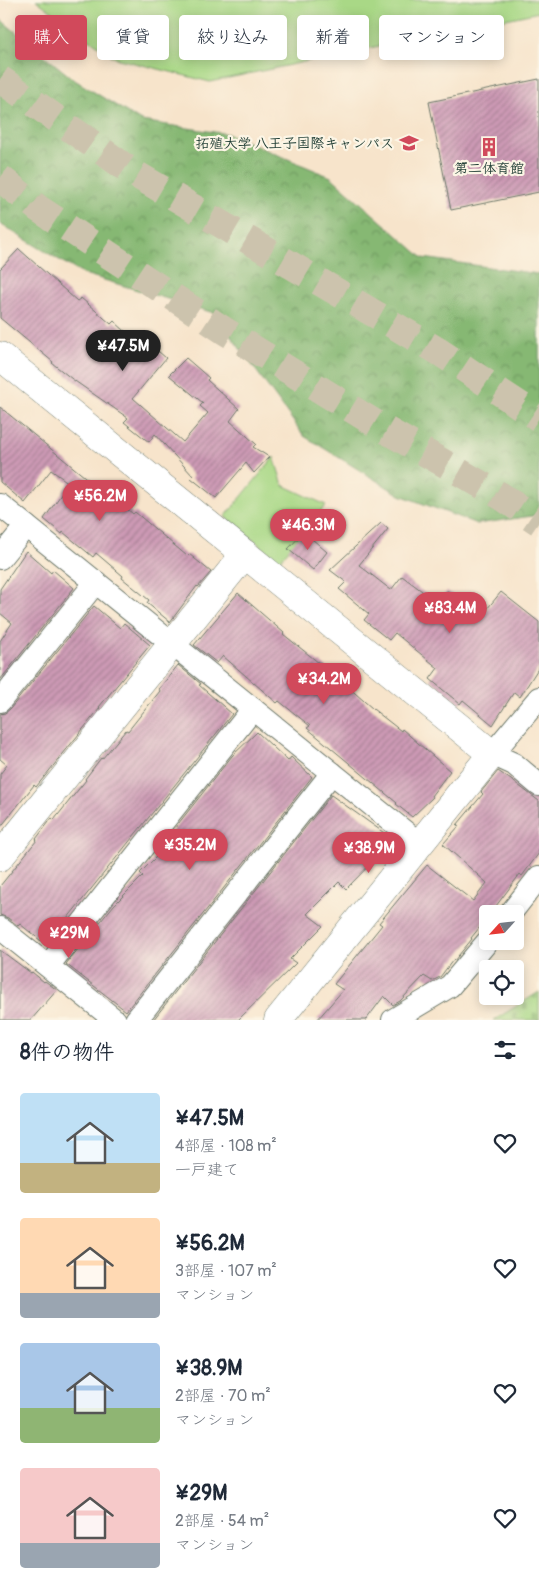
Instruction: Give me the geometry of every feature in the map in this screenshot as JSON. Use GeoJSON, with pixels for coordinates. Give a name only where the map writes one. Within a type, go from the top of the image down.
{"type":"FeatureCollection","features":[{"type":"Feature","properties":{"kind":"street"},"geometry":{"type":"LineString","coordinates":[[0,356],[492,754],[514,764],[539,784]]}},
{"type":"Feature","properties":{"kind":"street"},"geometry":{"type":"LineString","coordinates":[[0,505],[420,844]]}},
{"type":"Feature","properties":{"kind":"street"},"geometry":{"type":"LineString","coordinates":[[0,558],[26,526]]}},
{"type":"Feature","properties":{"kind":"street"},"geometry":{"type":"LineString","coordinates":[[0,857],[245,554]]}},
{"type":"Feature","properties":{"kind":"street"},"geometry":{"type":"LineString","coordinates":[[0,701],[96,582]]}},
{"type":"Feature","properties":{"kind":"street"},"geometry":{"type":"LineString","coordinates":[[278,1020],[539,698]]}},
{"type":"Feature","properties":{"kind":"street"},"geometry":{"type":"LineString","coordinates":[[48,966],[253,709]]}},
{"type":"Feature","properties":{"kind":"street"},"geometry":{"type":"LineString","coordinates":[[136,1020],[332,773]]}},
{"type":"Feature","properties":{"kind":"street"},"geometry":{"type":"LineString","coordinates":[[517,905],[539,877]]}},
{"type":"Feature","properties":{"kind":"street"},"geometry":{"type":"LineString","coordinates":[[0,928],[115,1020]]}},
{"type":"Feature","properties":{"kind":"street"},"geometry":{"type":"LineString","coordinates":[[393,1020],[450,986],[480,950]]}},
{"type":"Feature","properties":{"kind":"green space"},"geometry":{"type":"Polygon","coordinates":[[[36,0],[539,0],[539,12],[504,19],[504,15],[379,15],[379,46],[369,48],[369,15],[297,15],[297,60],[313,60],[210,82],[123,60],[169,60],[169,15],[97,15],[97,45],[87,37],[87,15],[56,15],[36,0]]]}},
{"type":"Feature","properties":{"kind":"green space"},"geometry":{"type":"Polygon","coordinates":[[[0,19],[15,31],[15,60],[50,60],[73,79],[141,121],[228,134],[331,177],[423,258],[539,274],[539,515],[477,524],[400,495],[304,436],[214,313],[81,273],[0,224],[0,19]]]}},
{"type":"Feature","properties":{"kind":"green space"},"geometry":{"type":"Polygon","coordinates":[[[274,457],[283,485],[326,505],[279,561],[225,517],[274,457]]]}},
{"type":"Feature","properties":{"kind":"green space"},"geometry":{"type":"Polygon","coordinates":[[[539,992],[539,1020],[494,1020],[518,1005],[524,1005],[524,1001],[539,992]]]}},
{"type":"Feature","properties":{"kind":"building","name":"第二体育館"},"geometry":{"type":"Polygon","coordinates":[[[539,79],[539,192],[451,210],[429,102],[539,79]]]}},
{"type":"Feature","properties":{"kind":"building"},"geometry":{"type":"Polygon","coordinates":[[[19,249],[77,301],[81,298],[111,324],[114,321],[138,343],[143,338],[166,358],[133,398],[183,442],[208,413],[200,406],[203,403],[169,375],[186,358],[209,378],[207,380],[239,409],[230,421],[256,444],[253,447],[269,457],[254,473],[246,463],[216,498],[191,478],[193,476],[155,434],[149,442],[124,422],[128,418],[52,363],[0,318],[0,269],[19,249]]]}},
{"type":"Feature","properties":{"kind":"building"},"geometry":{"type":"Polygon","coordinates":[[[0,407],[102,491],[104,489],[133,514],[135,512],[187,556],[189,554],[211,572],[197,586],[170,622],[147,603],[149,600],[96,553],[93,557],[44,519],[69,483],[51,470],[25,503],[0,482],[0,407]]]}},
{"type":"Feature","properties":{"kind":"building"},"geometry":{"type":"Polygon","coordinates":[[[381,523],[388,529],[359,565],[391,590],[402,576],[438,603],[447,591],[482,615],[501,592],[539,622],[539,667],[520,697],[514,692],[493,725],[463,700],[460,704],[430,679],[438,668],[395,633],[389,640],[364,620],[369,614],[339,589],[346,582],[330,570],[381,523]]]}},
{"type":"Feature","properties":{"kind":"building"},"geometry":{"type":"Polygon","coordinates":[[[304,532],[327,552],[313,570],[288,549],[304,532]]]}},
{"type":"Feature","properties":{"kind":"building"},"geometry":{"type":"Polygon","coordinates":[[[26,551],[51,573],[53,570],[74,588],[0,680],[0,641],[12,623],[0,613],[0,589],[26,551]]]}},
{"type":"Feature","properties":{"kind":"building"},"geometry":{"type":"Polygon","coordinates":[[[238,593],[283,634],[320,662],[373,709],[401,731],[402,729],[450,771],[431,796],[433,797],[412,817],[307,728],[310,726],[279,701],[277,703],[223,656],[217,663],[194,645],[238,593]]]}},
{"type":"Feature","properties":{"kind":"building"},"geometry":{"type":"Polygon","coordinates":[[[94,606],[120,628],[124,623],[150,645],[36,787],[34,785],[0,828],[0,774],[7,765],[0,759],[0,714],[10,709],[94,606]]]}},
{"type":"Feature","properties":{"kind":"building"},"geometry":{"type":"Polygon","coordinates":[[[178,665],[232,714],[46,945],[20,924],[18,926],[8,918],[0,915],[0,886],[52,818],[54,820],[86,780],[101,758],[126,730],[128,731],[178,665]]]}},
{"type":"Feature","properties":{"kind":"building"},"geometry":{"type":"Polygon","coordinates":[[[257,732],[288,761],[291,757],[312,777],[126,1011],[66,964],[114,905],[143,876],[140,873],[167,846],[163,843],[232,756],[257,732]]]}},
{"type":"Feature","properties":{"kind":"building"},"geometry":{"type":"Polygon","coordinates":[[[498,771],[539,801],[539,853],[522,876],[520,874],[497,905],[479,905],[479,928],[440,977],[432,981],[424,976],[400,1001],[393,1005],[384,996],[366,1020],[317,1020],[343,990],[334,984],[382,925],[379,923],[427,865],[473,901],[487,883],[443,844],[483,794],[481,792],[498,771]]]}},
{"type":"Feature","properties":{"kind":"building"},"geometry":{"type":"Polygon","coordinates":[[[331,795],[394,840],[346,889],[339,882],[307,914],[323,926],[290,959],[296,963],[238,1020],[153,1020],[331,795]]]}},
{"type":"Feature","properties":{"kind":"building"},"geometry":{"type":"Polygon","coordinates":[[[0,950],[57,990],[31,1020],[0,1020],[0,950]]]}},
{"type":"Feature","properties":{"kind":"tunnel"},"geometry":{"type":"LineString","coordinates":[[0,79],[132,172],[438,351],[539,418]]}},
{"type":"Feature","properties":{"kind":"tunnel"},"geometry":{"type":"LineString","coordinates":[[0,178],[39,209],[225,331],[386,430],[501,496],[539,522]]}},
{"type":"Feature","properties":{"kind":"place","name":"拓殖大学 八王子国際キャンパス"},"geometry":{"type":"Point","coordinates":[409,143]}},
{"type":"Feature","properties":{"kind":"place","name":"第二体育館"},"geometry":{"type":"Point","coordinates":[489,147]}}]}
